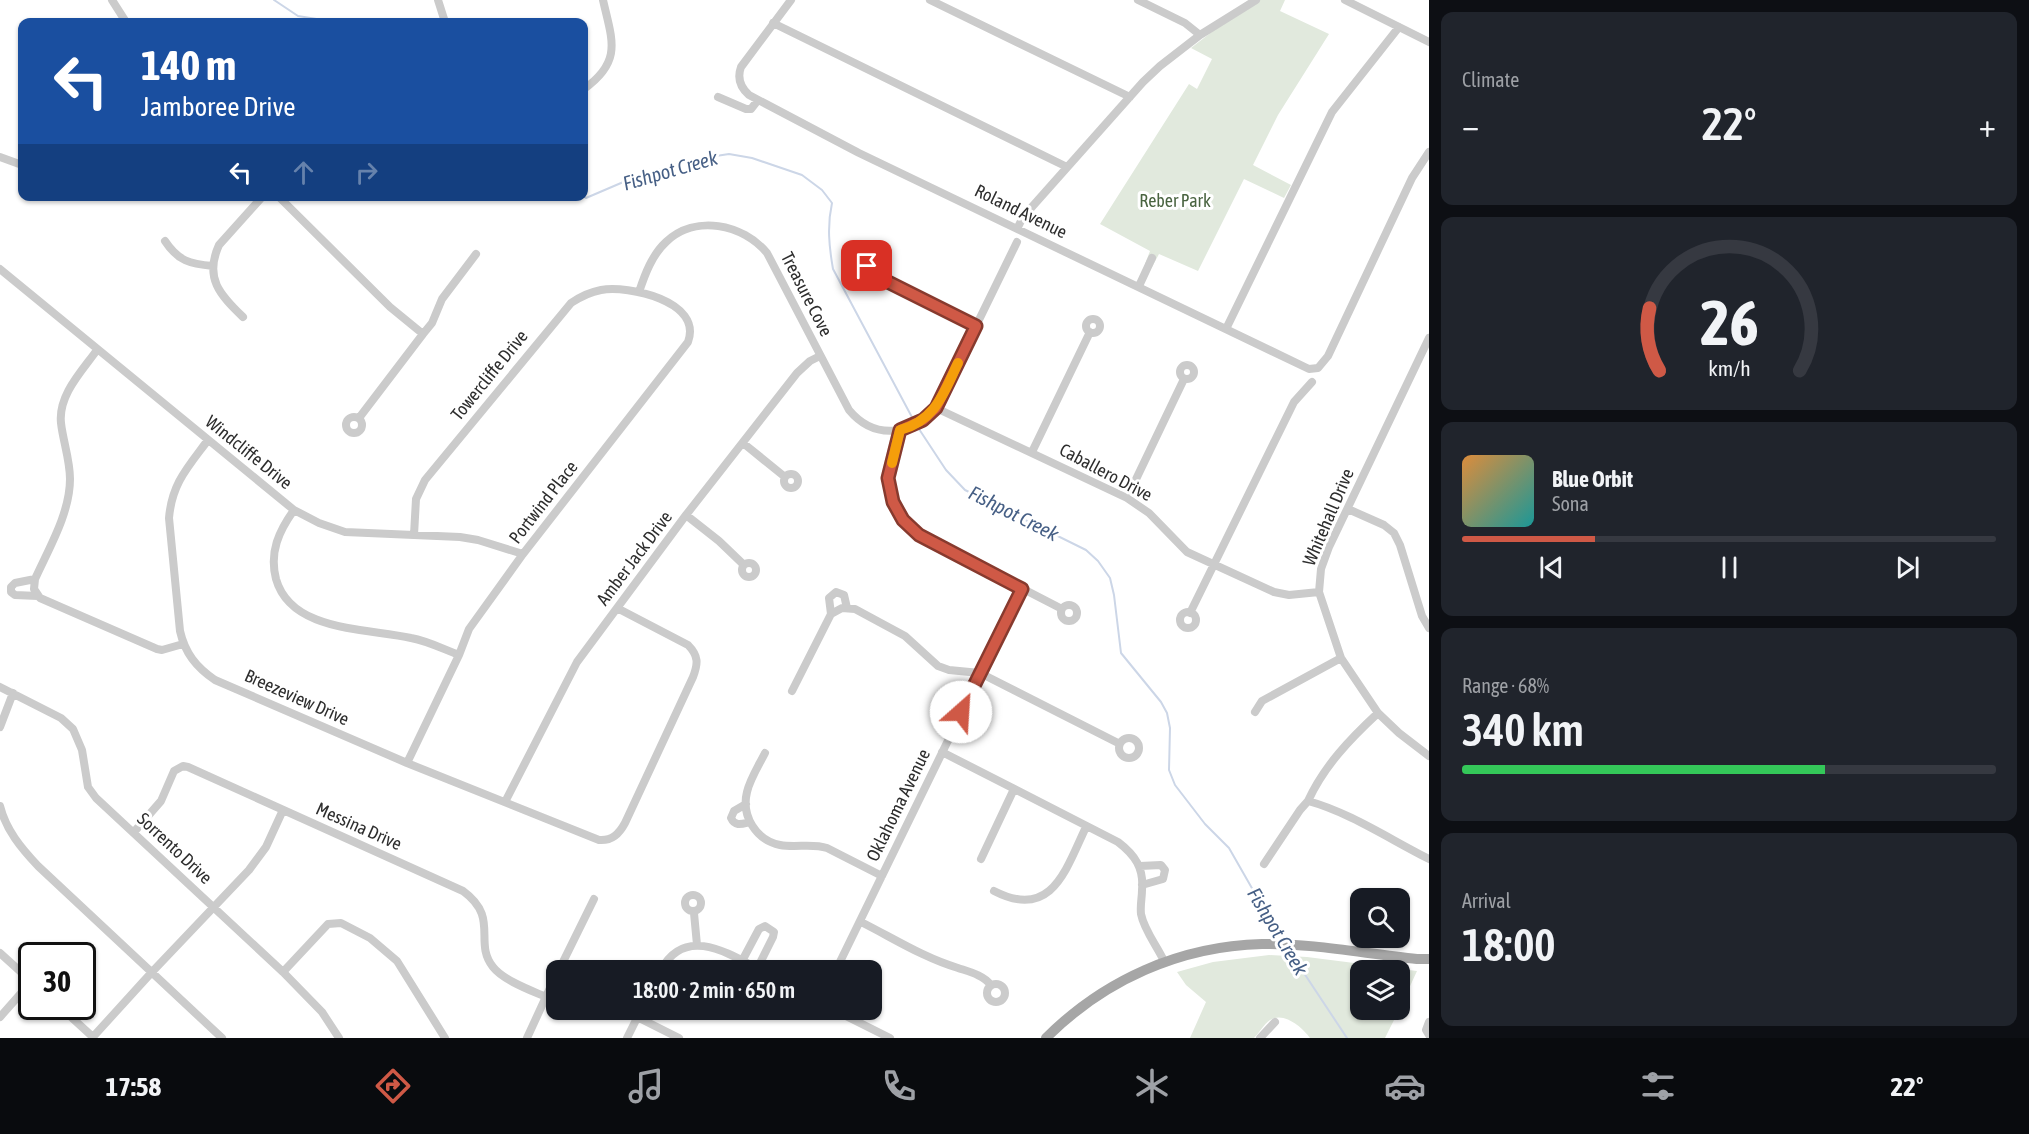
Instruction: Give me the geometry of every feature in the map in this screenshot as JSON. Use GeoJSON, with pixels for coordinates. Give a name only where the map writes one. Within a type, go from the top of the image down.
{"type":"FeatureCollection","features":[{"type":"Feature","properties":{"kind":"main road"},"geometry":{"type":"LineString","coordinates":[[1046,1038],[1074,1012],[1111,986],[1164,961],[1215,949],[1264,944],[1429,959]]}},
{"type":"Feature","properties":{"kind":"street"},"geometry":{"type":"LineString","coordinates":[[112,0],[123,18]]}},
{"type":"Feature","properties":{"kind":"street"},"geometry":{"type":"LineString","coordinates":[[438,0],[444,18]]}},
{"type":"Feature","properties":{"kind":"street"},"geometry":{"type":"LineString","coordinates":[[588,86],[598,78],[611,58],[612,34],[603,0]]}},
{"type":"Feature","properties":{"kind":"street"},"geometry":{"type":"LineString","coordinates":[[718,96],[746,109],[751,109],[758,100],[741,86],[739,73],[745,60],[791,0]]}},
{"type":"Feature","properties":{"kind":"street"},"geometry":{"type":"LineString","coordinates":[[930,0],[1130,97]]}},
{"type":"Feature","properties":{"kind":"street"},"geometry":{"type":"LineString","coordinates":[[1138,0],[1185,23],[1200,35]]}},
{"type":"Feature","properties":{"kind":"street"},"geometry":{"type":"LineString","coordinates":[[1018,227],[1023,217],[1067,167],[1160,66],[1200,35],[1256,0]]}},
{"type":"Feature","properties":{"kind":"street"},"geometry":{"type":"LineString","coordinates":[[1345,0],[1429,42]]}},
{"type":"Feature","properties":{"kind":"street"},"geometry":{"type":"LineString","coordinates":[[773,23],[1067,167]]}},
{"type":"Feature","properties":{"kind":"street"},"geometry":{"type":"LineString","coordinates":[[1226,329],[1332,112],[1399,27]]}},
{"type":"Feature","properties":{"kind":"street","name":"Roland Avenue"},"geometry":{"type":"LineString","coordinates":[[758,100],[859,153],[1018,227],[1304,368],[1315,369],[1322,365],[1328,356],[1412,178],[1429,152]]}},
{"type":"Feature","properties":{"kind":"street"},"geometry":{"type":"LineString","coordinates":[[0,156],[18,163]]}},
{"type":"Feature","properties":{"kind":"street"},"geometry":{"type":"LineString","coordinates":[[243,317],[218,290],[213,278],[213,266],[219,245],[259,201]]}},
{"type":"Feature","properties":{"kind":"street"},"geometry":{"type":"LineString","coordinates":[[283,201],[390,307],[423,334]]}},
{"type":"Feature","properties":{"kind":"street","name":"Treasure Cove"},"geometry":{"type":"LineString","coordinates":[[639,292],[651,262],[666,242],[677,234],[688,229],[710,225],[734,229],[750,238],[767,253],[849,410],[861,422],[875,428],[890,432],[904,429]]}},
{"type":"Feature","properties":{"kind":"street"},"geometry":{"type":"LineString","coordinates":[[165,241],[172,252],[186,261],[213,266]]}},
{"type":"Feature","properties":{"kind":"street"},"geometry":{"type":"LineString","coordinates":[[1017,242],[933,411],[904,429],[888,478],[893,502],[903,520],[919,535],[1062,609]]}},
{"type":"Feature","properties":{"kind":"street"},"geometry":{"type":"LineString","coordinates":[[358,418],[432,323],[442,299],[476,254]]}},
{"type":"Feature","properties":{"kind":"street"},"geometry":{"type":"LineString","coordinates":[[1139,286],[1152,258]]}},
{"type":"Feature","properties":{"kind":"street","name":"Windcliffe Drive"},"geometry":{"type":"LineString","coordinates":[[0,270],[294,510],[319,523],[345,532],[469,538],[523,554]]}},
{"type":"Feature","properties":{"kind":"street"},"geometry":{"type":"LineString","coordinates":[[876,276],[976,326]]}},
{"type":"Feature","properties":{"kind":"street","name":"Towercliffe Drive"},"geometry":{"type":"LineString","coordinates":[[414,535],[416,499],[430,473],[563,311],[580,297],[600,290],[626,289],[639,292]]}},
{"type":"Feature","properties":{"kind":"street","name":"Portwind Place"},"geometry":{"type":"LineString","coordinates":[[407,763],[459,655],[469,629],[523,554],[688,342],[690,329],[674,306],[660,298],[639,292]]}},
{"type":"Feature","properties":{"kind":"street"},"geometry":{"type":"LineString","coordinates":[[1032,452],[1090,332]]}},
{"type":"Feature","properties":{"kind":"street","name":"Whitehall Drive"},"geometry":{"type":"LineString","coordinates":[[1429,340],[1329,547],[1321,569],[1319,592],[1341,658],[1378,713],[1429,756]]}},
{"type":"Feature","properties":{"kind":"street"},"geometry":{"type":"LineString","coordinates":[[98,350],[73,383],[63,406],[61,422],[70,479],[63,514],[36,588],[40,598],[158,649],[168,649],[183,644]]}},
{"type":"Feature","properties":{"kind":"street","name":"Amber Jack Drive"},"geometry":{"type":"LineString","coordinates":[[505,802],[572,669],[686,515],[797,374],[810,361],[820,356]]}},
{"type":"Feature","properties":{"kind":"street"},"geometry":{"type":"LineString","coordinates":[[1127,498],[1184,379]]}},
{"type":"Feature","properties":{"kind":"street"},"geometry":{"type":"LineString","coordinates":[[1190,613],[1294,402],[1312,382]]}},
{"type":"Feature","properties":{"kind":"street","name":"Caballero Drive"},"geometry":{"type":"LineString","coordinates":[[933,411],[1032,452],[1127,498],[1149,513],[1180,548],[1214,564],[1282,594],[1319,592]]}},
{"type":"Feature","properties":{"kind":"street","name":"Breezeview Drive"},"geometry":{"type":"LineString","coordinates":[[208,440],[175,487],[170,510],[174,575],[183,644],[192,660],[215,680],[407,763],[592,839],[605,841],[617,834],[625,823],[693,677],[698,660],[688,645],[617,608]]}},
{"type":"Feature","properties":{"kind":"street"},"geometry":{"type":"LineString","coordinates":[[743,443],[785,477]]}},
{"type":"Feature","properties":{"kind":"street"},"geometry":{"type":"LineString","coordinates":[[1348,509],[1384,525],[1394,533],[1400,545],[1422,616],[1429,628]]}},
{"type":"Feature","properties":{"kind":"street"},"geometry":{"type":"LineString","coordinates":[[294,510],[280,531],[273,564],[280,590],[297,611],[320,621],[414,638],[459,655]]}},
{"type":"Feature","properties":{"kind":"street"},"geometry":{"type":"LineString","coordinates":[[686,515],[719,541],[744,565]]}},
{"type":"Feature","properties":{"kind":"street","name":"Oklahoma Avenue"},"geometry":{"type":"LineString","coordinates":[[841,960],[1022,589]]}},
{"type":"Feature","properties":{"kind":"street"},"geometry":{"type":"LineString","coordinates":[[792,691],[831,614],[829,598],[836,592],[844,596],[847,608]]}},
{"type":"Feature","properties":{"kind":"street"},"geometry":{"type":"LineString","coordinates":[[831,614],[842,608],[855,609],[905,636],[938,666],[980,673],[1120,744]]}},
{"type":"Feature","properties":{"kind":"street"},"geometry":{"type":"LineString","coordinates":[[1255,712],[1262,701],[1341,658]]}},
{"type":"Feature","properties":{"kind":"street","name":"Sorrento Drive"},"geometry":{"type":"LineString","coordinates":[[0,687],[60,718],[74,729],[82,750],[86,781],[92,793],[283,972],[322,1012],[339,1038]]}},
{"type":"Feature","properties":{"kind":"street"},"geometry":{"type":"LineString","coordinates":[[0,728],[13,693]]}},
{"type":"Feature","properties":{"kind":"street"},"geometry":{"type":"LineString","coordinates":[[1264,864],[1335,758],[1351,738],[1378,713]]}},
{"type":"Feature","properties":{"kind":"street"},"geometry":{"type":"LineString","coordinates":[[942,752],[1118,842],[1129,850],[1140,866],[1141,912],[1144,924],[1164,961]]}},
{"type":"Feature","properties":{"kind":"street"},"geometry":{"type":"LineString","coordinates":[[765,753],[747,791],[746,804],[750,822],[759,834],[773,842],[791,847],[820,846],[882,876]]}},
{"type":"Feature","properties":{"kind":"street","name":"Messina Drive"},"geometry":{"type":"LineString","coordinates":[[134,832],[161,801],[174,771],[183,766],[188,767],[463,891],[475,900],[482,914],[485,923],[486,952],[491,964],[501,974],[546,998]]}},
{"type":"Feature","properties":{"kind":"street"},"geometry":{"type":"LineString","coordinates":[[981,859],[1014,789]]}},
{"type":"Feature","properties":{"kind":"street"},"geometry":{"type":"LineString","coordinates":[[1308,801],[1340,813],[1429,860]]}},
{"type":"Feature","properties":{"kind":"street"},"geometry":{"type":"LineString","coordinates":[[746,804],[734,811],[731,818],[738,825],[750,822]]}},
{"type":"Feature","properties":{"kind":"street"},"geometry":{"type":"LineString","coordinates":[[0,806],[9,830],[22,850],[222,1038]]}},
{"type":"Feature","properties":{"kind":"street"},"geometry":{"type":"LineString","coordinates":[[74,1020],[93,1038],[261,855],[283,810]]}},
{"type":"Feature","properties":{"kind":"street"},"geometry":{"type":"LineString","coordinates":[[994,891],[1023,900],[1032,900],[1048,893],[1062,878],[1086,826]]}},
{"type":"Feature","properties":{"kind":"street"},"geometry":{"type":"LineString","coordinates":[[1140,866],[1161,865],[1165,870],[1163,879],[1142,885]]}},
{"type":"Feature","properties":{"kind":"street"},"geometry":{"type":"LineString","coordinates":[[564,960],[594,899]]}},
{"type":"Feature","properties":{"kind":"street"},"geometry":{"type":"LineString","coordinates":[[694,913],[697,945]]}},
{"type":"Feature","properties":{"kind":"street"},"geometry":{"type":"LineString","coordinates":[[861,922],[939,963],[974,973],[991,985]]}},
{"type":"Feature","properties":{"kind":"street"},"geometry":{"type":"LineString","coordinates":[[283,972],[328,924],[341,923],[370,938],[397,962],[445,1038]]}},
{"type":"Feature","properties":{"kind":"street"},"geometry":{"type":"LineString","coordinates":[[743,960],[759,929],[765,926],[774,932],[763,960]]}},
{"type":"Feature","properties":{"kind":"street"},"geometry":{"type":"LineString","coordinates":[[667,960],[684,947],[697,945],[714,948],[738,960]]}},
{"type":"Feature","properties":{"kind":"street"},"geometry":{"type":"LineString","coordinates":[[0,952],[18,969]]}},
{"type":"Feature","properties":{"kind":"street"},"geometry":{"type":"LineString","coordinates":[[0,1017],[18,997]]}},
{"type":"Feature","properties":{"kind":"street"},"geometry":{"type":"LineString","coordinates":[[527,1038],[546,998]]}},
{"type":"Feature","properties":{"kind":"street"},"geometry":{"type":"LineString","coordinates":[[627,1038],[636,1020]]}},
{"type":"Feature","properties":{"kind":"street"},"geometry":{"type":"LineString","coordinates":[[650,1020],[679,1038]]}},
{"type":"Feature","properties":{"kind":"street"},"geometry":{"type":"LineString","coordinates":[[854,1020],[890,1038]]}},
{"type":"Feature","properties":{"kind":"street"},"geometry":{"type":"LineString","coordinates":[[1260,1038],[1275,1022]]}},
{"type":"Feature","properties":{"kind":"street"},"geometry":{"type":"LineString","coordinates":[[1429,1022],[1426,1027],[1429,1035]]}},
{"type":"Feature","properties":{"kind":"green space","name":"Reber Park"},"geometry":{"type":"Polygon","coordinates":[[[1253,0],[1285,0],[1280,11],[1329,34],[1278,115],[1253,165],[1291,185],[1284,198],[1244,179],[1198,271],[1159,254],[1152,267],[1145,264],[1150,251],[1100,224],[1189,84],[1197,89],[1212,59],[1191,48],[1253,0]]]}},
{"type":"Feature","properties":{"kind":"green space"},"geometry":{"type":"Polygon","coordinates":[[[1269,955],[1350,962],[1350,1020],[1394,1020],[1385,1038],[1310,1038],[1293,1022],[1275,1018],[1270,1020],[1254,1038],[1190,1038],[1206,1002],[1186,985],[1177,972],[1213,962],[1269,955]]]}},
{"type":"Feature","properties":{"kind":"green space"},"geometry":{"type":"Polygon","coordinates":[[[1410,970],[1417,971],[1410,986],[1410,970]]]}},
{"type":"Feature","properties":{"kind":"waterway","name":"Fishpot Creek"},"geometry":{"type":"LineString","coordinates":[[274,0],[298,16],[310,18]]}},
{"type":"Feature","properties":{"kind":"waterway","name":"Fishpot Creek"},"geometry":{"type":"LineString","coordinates":[[588,197],[635,177],[690,160],[729,154],[752,158],[802,175],[822,190],[832,203],[829,236],[833,269],[914,421]]}},
{"type":"Feature","properties":{"kind":"waterway","name":"Fishpot Creek"},"geometry":{"type":"LineString","coordinates":[[917,426],[946,470],[965,490],[1086,550],[1098,561],[1110,578],[1121,653],[1161,702],[1167,713],[1170,728],[1169,770],[1175,785],[1205,824],[1229,848],[1281,939]]}},
{"type":"Feature","properties":{"kind":"waterway","name":"Fishpot Creek"},"geometry":{"type":"LineString","coordinates":[[1288,949],[1347,1038]]}},
{"type":"Feature","properties":{"kind":"slow traffic"},"geometry":{"type":"LineString","coordinates":[[892,463],[900,430],[923,420],[936,408],[958,363]]}},
{"type":"Feature","properties":{"kind":"route"},"geometry":{"type":"LineString","coordinates":[[867,266],[874,268],[876,276],[976,326],[936,408],[923,420],[900,430],[888,478],[896,511],[913,532],[1022,589],[961,712]]}}]}
